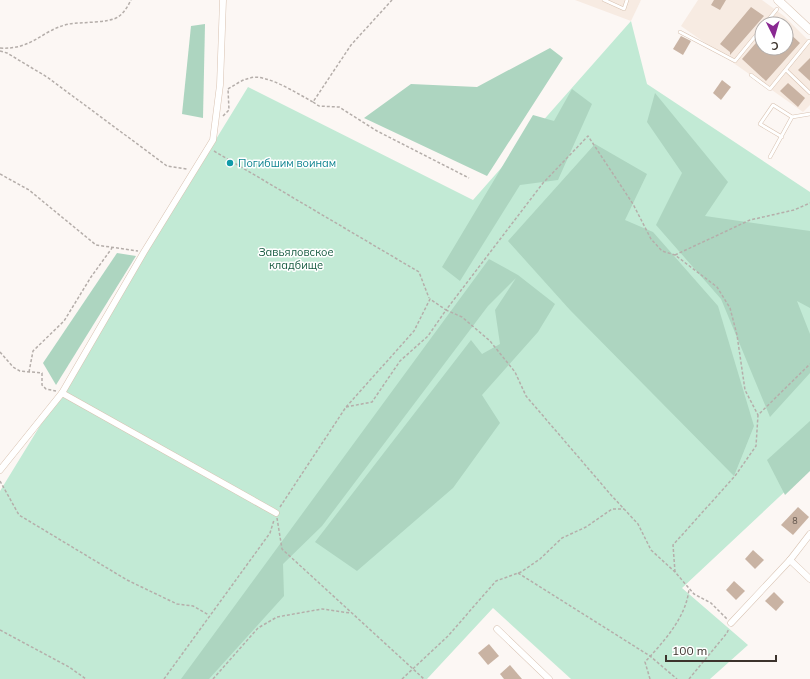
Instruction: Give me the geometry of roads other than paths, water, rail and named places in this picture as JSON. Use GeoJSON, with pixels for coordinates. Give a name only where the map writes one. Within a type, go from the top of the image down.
{"type":"FeatureCollection","features":[{"type":"Feature","properties":{"kind":"main road"},"geometry":{"type":"LineString","coordinates":[[778,4],[810,30]]}},
{"type":"Feature","properties":{"kind":"street"},"geometry":{"type":"LineString","coordinates":[[0,470],[62,393],[144,252],[213,140],[220,85],[223,0]]}},
{"type":"Feature","properties":{"kind":"street"},"geometry":{"type":"LineString","coordinates":[[62,393],[276,513]]}},
{"type":"Feature","properties":{"kind":"street"},"geometry":{"type":"LineString","coordinates":[[731,623],[790,560],[810,534]]}},
{"type":"Feature","properties":{"kind":"street"},"geometry":{"type":"LineString","coordinates":[[790,560],[810,579]]}},
{"type":"Feature","properties":{"kind":"street"},"geometry":{"type":"LineString","coordinates":[[497,629],[549,679]]}},
{"type":"Feature","properties":{"kind":"lane"},"geometry":{"type":"LineString","coordinates":[[604,0],[624,10],[628,0]]}},
{"type":"Feature","properties":{"kind":"lane"},"geometry":{"type":"LineString","coordinates":[[770,16],[778,4]]}},
{"type":"Feature","properties":{"kind":"lane"},"geometry":{"type":"LineString","coordinates":[[680,32],[735,61],[754,38]]}},
{"type":"Feature","properties":{"kind":"lane"},"geometry":{"type":"LineString","coordinates":[[751,75],[770,89],[809,41]]}},
{"type":"Feature","properties":{"kind":"lane"},"geometry":{"type":"LineString","coordinates":[[786,70],[810,93]]}},
{"type":"Feature","properties":{"kind":"lane"},"geometry":{"type":"LineString","coordinates":[[782,136],[760,124],[773,105],[792,117],[810,114]]}},
{"type":"Feature","properties":{"kind":"lane"},"geometry":{"type":"LineString","coordinates":[[770,157],[792,117]]}},
{"type":"Feature","properties":{"kind":"place","name":"Погибшим воинам"},"geometry":{"type":"Point","coordinates":[230,163]}},
{"type":"Feature","properties":{"kind":"park label","name":"Завьяловское кладбище"},"geometry":{"type":"Point","coordinates":[296,258]}}]}
